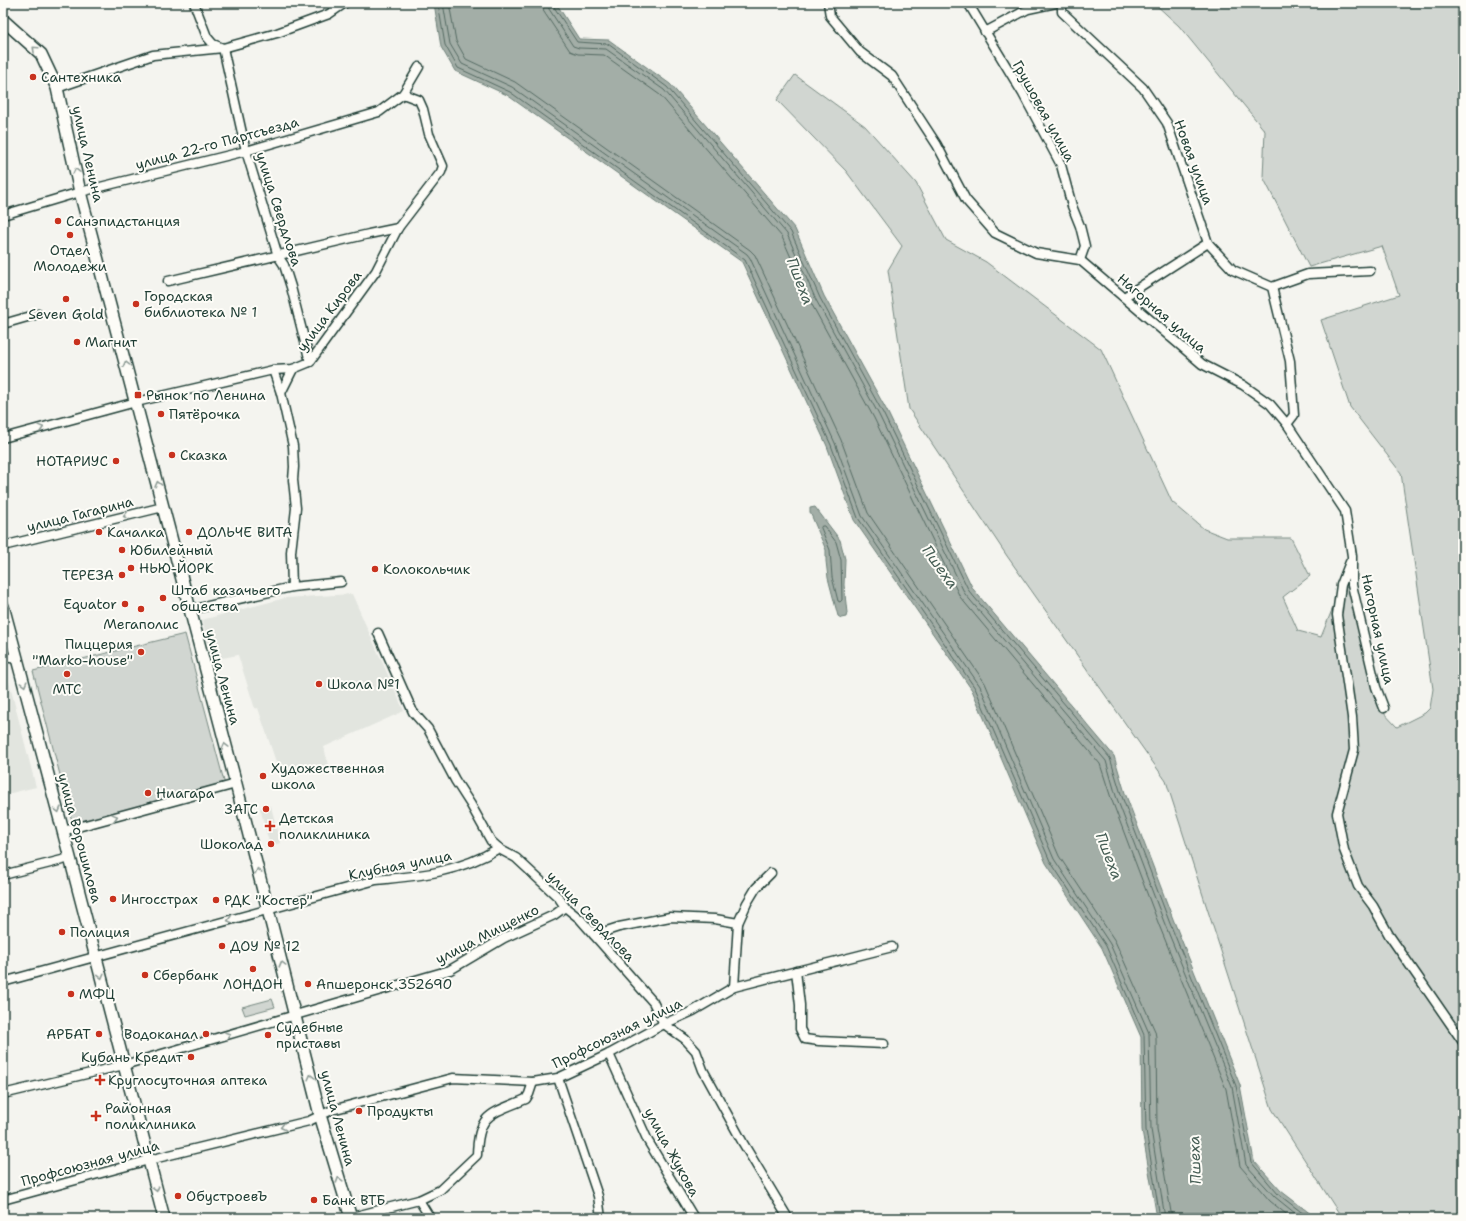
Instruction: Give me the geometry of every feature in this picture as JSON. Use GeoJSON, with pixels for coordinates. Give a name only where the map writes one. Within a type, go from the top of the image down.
{"type":"FeatureCollection","features":[{"type":"Feature","properties":{"kind":"main road","name":"улица Ленина"},"geometry":{"type":"LineString","coordinates":[[3,20],[40,54],[57,88],[80,192],[236,784],[296,1015],[320,1115],[350,1218]]}},
{"type":"Feature","properties":{"kind":"main road","name":"улица Ворошилова"},"geometry":{"type":"LineString","coordinates":[[3,606],[64,831],[164,1218]]}},
{"type":"Feature","properties":{"kind":"street"},"geometry":{"type":"LineString","coordinates":[[194,3],[208,37],[213,44],[223,48]]}},
{"type":"Feature","properties":{"kind":"street"},"geometry":{"type":"LineString","coordinates":[[57,88],[153,55],[223,48],[278,33],[329,14],[345,3]]}},
{"type":"Feature","properties":{"kind":"street"},"geometry":{"type":"LineString","coordinates":[[828,3],[830,16],[860,52],[892,76],[937,145],[966,200],[995,233],[1036,253],[1080,260]]}},
{"type":"Feature","properties":{"kind":"street","name":"Грушовая улица"},"geometry":{"type":"LineString","coordinates":[[968,3],[1023,94],[1061,165],[1085,246],[1080,260]]}},
{"type":"Feature","properties":{"kind":"street"},"geometry":{"type":"LineString","coordinates":[[985,32],[1028,9],[1056,3]]}},
{"type":"Feature","properties":{"kind":"street","name":"Новая улица"},"geometry":{"type":"LineString","coordinates":[[1062,3],[1062,12],[1143,88],[1167,123],[1208,243],[1233,270],[1272,287]]}},
{"type":"Feature","properties":{"kind":"street","name":"улица Свердлова"},"geometry":{"type":"LineString","coordinates":[[223,48],[246,151],[278,256],[284,265],[291,286],[310,362]]}},
{"type":"Feature","properties":{"kind":"street","name":"улица 22-го Партсъезда"},"geometry":{"type":"LineString","coordinates":[[3,215],[80,192],[246,151],[379,112],[403,94],[419,67]]}},
{"type":"Feature","properties":{"kind":"street","name":"улица Кирова"},"geometry":{"type":"LineString","coordinates":[[3,438],[136,402],[273,370],[293,370],[310,362],[376,270],[398,228],[441,172],[443,166],[429,134],[423,108],[419,100],[403,94]]}},
{"type":"Feature","properties":{"kind":"street"},"geometry":{"type":"LineString","coordinates":[[168,281],[398,228]]}},
{"type":"Feature","properties":{"kind":"street"},"geometry":{"type":"LineString","coordinates":[[1124,297],[1208,243]]}},
{"type":"Feature","properties":{"kind":"street","name":"Нагорная улица"},"geometry":{"type":"LineString","coordinates":[[1080,260],[1202,364],[1243,385],[1270,404],[1287,424],[1345,511],[1352,556],[1352,585],[1376,687],[1384,708]]}},
{"type":"Feature","properties":{"kind":"street"},"geometry":{"type":"LineString","coordinates":[[1287,424],[1294,415],[1290,361],[1272,287],[1308,274],[1370,271]]}},
{"type":"Feature","properties":{"kind":"street"},"geometry":{"type":"LineString","coordinates":[[3,324],[38,314]]}},
{"type":"Feature","properties":{"kind":"street"},"geometry":{"type":"LineString","coordinates":[[273,370],[281,393],[293,453],[293,480],[296,508],[291,552],[292,587]]}},
{"type":"Feature","properties":{"kind":"street"},"geometry":{"type":"LineString","coordinates":[[281,393],[293,370]]}},
{"type":"Feature","properties":{"kind":"street","name":"улица Гагарина"},"geometry":{"type":"LineString","coordinates":[[3,546],[163,506]]}},
{"type":"Feature","properties":{"kind":"street"},"geometry":{"type":"LineString","coordinates":[[1352,556],[1341,585],[1336,615],[1352,717],[1354,750],[1337,813],[1344,850],[1358,886],[1373,906],[1389,935],[1463,1042]]}},
{"type":"Feature","properties":{"kind":"street"},"geometry":{"type":"LineString","coordinates":[[190,610],[292,587],[341,582]]}},
{"type":"Feature","properties":{"kind":"street","name":"улица Свердлова"},"geometry":{"type":"LineString","coordinates":[[378,633],[413,712],[428,729],[455,780],[491,841],[499,848],[516,858],[559,898],[565,907],[580,919],[653,1002],[664,1024],[684,1039],[696,1051],[703,1070],[750,1155],[788,1218]]}},
{"type":"Feature","properties":{"kind":"street"},"geometry":{"type":"LineString","coordinates":[[3,657],[18,659]]}},
{"type":"Feature","properties":{"kind":"street"},"geometry":{"type":"LineString","coordinates":[[64,831],[236,784]]}},
{"type":"Feature","properties":{"kind":"street","name":"Клубная улица"},"geometry":{"type":"LineString","coordinates":[[3,982],[376,880],[419,876],[456,868],[483,858],[499,848]]}},
{"type":"Feature","properties":{"kind":"street"},"geometry":{"type":"LineString","coordinates":[[3,875],[70,858]]}},
{"type":"Feature","properties":{"kind":"street"},"geometry":{"type":"LineString","coordinates":[[734,987],[738,923],[756,888],[771,873]]}},
{"type":"Feature","properties":{"kind":"street","name":"улица Мищенко"},"geometry":{"type":"LineString","coordinates":[[3,1094],[124,1065],[450,970],[504,938],[554,915],[565,907]]}},
{"type":"Feature","properties":{"kind":"street"},"geometry":{"type":"LineString","coordinates":[[594,935],[619,927],[670,917],[714,919],[738,923]]}},
{"type":"Feature","properties":{"kind":"street","name":"Профсоюзная улица"},"geometry":{"type":"LineString","coordinates":[[3,1200],[148,1160],[309,1121],[332,1110],[453,1078],[533,1082],[558,1078],[609,1054],[664,1024],[693,1011],[734,987],[892,947]]}},
{"type":"Feature","properties":{"kind":"street"},"geometry":{"type":"LineString","coordinates":[[796,971],[800,1005],[800,1029],[805,1039],[884,1044]]}},
{"type":"Feature","properties":{"kind":"street","name":"улица Жукова"},"geometry":{"type":"LineString","coordinates":[[609,1054],[648,1141],[694,1218]]}},
{"type":"Feature","properties":{"kind":"street"},"geometry":{"type":"LineString","coordinates":[[558,1078],[598,1196],[601,1218]]}},
{"type":"Feature","properties":{"kind":"street"},"geometry":{"type":"LineString","coordinates":[[350,1218],[419,1200],[440,1190],[477,1155],[478,1138],[481,1125],[491,1115],[526,1099],[533,1082]]}},
{"type":"Feature","properties":{"kind":"street"},"geometry":{"type":"LineString","coordinates":[[419,1200],[430,1218]]}},
{"type":"Feature","properties":{"kind":"shaded area"},"geometry":{"type":"Polygon","coordinates":[[[1154,3],[1463,3],[1463,1218],[1342,1218],[1272,1109],[1166,781],[1007,556],[909,409],[888,270],[902,246],[846,171],[777,100],[795,75],[865,126],[916,183],[946,240],[986,262],[1101,349],[1172,502],[1204,529],[1227,538],[1291,538],[1310,576],[1283,597],[1298,631],[1321,637],[1334,605],[1336,588],[1351,587],[1380,709],[1397,727],[1425,713],[1430,708],[1433,689],[1401,473],[1350,407],[1321,320],[1399,295],[1382,246],[1309,267],[1263,177],[1265,131],[1179,26],[1154,3]]]}},
{"type":"Feature","properties":{"kind":"shaded area","name":"Школа №1"},"geometry":{"type":"Polygon","coordinates":[[[352,594],[404,711],[324,747],[328,765],[281,777],[258,708],[255,709],[238,655],[212,660],[202,620],[285,598],[352,594]]]}},
{"type":"Feature","properties":{"kind":"shaded area"},"geometry":{"type":"Polygon","coordinates":[[[185,634],[225,785],[73,825],[33,671],[185,634]]]}},
{"type":"Feature","properties":{"kind":"shaded area"},"geometry":{"type":"Polygon","coordinates":[[[8,678],[36,787],[3,795],[3,679],[8,678]]]}},
{"type":"Feature","properties":{"kind":"shaded area","name":"Детская поликлиника"},"geometry":{"type":"Polygon","coordinates":[[[271,806],[280,843],[270,846],[260,808],[271,806]]]}},
{"type":"Feature","properties":{"kind":"shaded area"},"geometry":{"type":"Polygon","coordinates":[[[272,999],[275,1007],[245,1015],[242,1007],[272,999]]]}},
{"type":"Feature","properties":{"kind":"water","name":"Пшеха"},"geometry":{"type":"Polygon","coordinates":[[[434,3],[556,3],[579,39],[609,40],[670,84],[795,229],[824,296],[887,411],[973,589],[1114,756],[1125,793],[1173,919],[1240,1085],[1254,1161],[1281,1191],[1316,1218],[1157,1218],[1142,1130],[1141,1037],[1102,948],[1046,863],[972,690],[854,520],[827,446],[742,262],[507,95],[455,71],[441,47],[434,3]]]}},
{"type":"Feature","properties":{"kind":"water"},"geometry":{"type":"Polygon","coordinates":[[[815,507],[840,540],[845,559],[844,585],[847,613],[846,617],[841,618],[838,616],[828,578],[826,550],[810,512],[810,508],[815,507]]]}},
{"type":"Feature","properties":{"kind":"place","name":"Сантехника"},"geometry":{"type":"Point","coordinates":[33,77]}},
{"type":"Feature","properties":{"kind":"place","name":"Санэпидстанция"},"geometry":{"type":"Point","coordinates":[58,221]}},
{"type":"Feature","properties":{"kind":"place","name":"Отдел Молодежи"},"geometry":{"type":"Point","coordinates":[70,235]}},
{"type":"Feature","properties":{"kind":"place","name":"Seven Gold"},"geometry":{"type":"Point","coordinates":[66,299]}},
{"type":"Feature","properties":{"kind":"place","name":"Городская библиотека № 1"},"geometry":{"type":"Point","coordinates":[136,304]}},
{"type":"Feature","properties":{"kind":"place","name":"Магнит"},"geometry":{"type":"Point","coordinates":[77,342]}},
{"type":"Feature","properties":{"kind":"place","name":"Рынок по Ленина"},"geometry":{"type":"Point","coordinates":[138,395]}},
{"type":"Feature","properties":{"kind":"place","name":"Пятёрочка"},"geometry":{"type":"Point","coordinates":[161,414]}},
{"type":"Feature","properties":{"kind":"place","name":"Сказка"},"geometry":{"type":"Point","coordinates":[172,455]}},
{"type":"Feature","properties":{"kind":"place","name":"НОТАРИУС"},"geometry":{"type":"Point","coordinates":[116,461]}},
{"type":"Feature","properties":{"kind":"place","name":"Качалка"},"geometry":{"type":"Point","coordinates":[99,532]}},
{"type":"Feature","properties":{"kind":"place","name":"ДОЛЬЧЕ ВИТА"},"geometry":{"type":"Point","coordinates":[189,532]}},
{"type":"Feature","properties":{"kind":"place","name":"Юбилейный"},"geometry":{"type":"Point","coordinates":[122,550]}},
{"type":"Feature","properties":{"kind":"place","name":"НЬЮ-ЙОРК"},"geometry":{"type":"Point","coordinates":[131,568]}},
{"type":"Feature","properties":{"kind":"place","name":"Колокольчик"},"geometry":{"type":"Point","coordinates":[375,569]}},
{"type":"Feature","properties":{"kind":"place","name":"ТЕРЕЗА"},"geometry":{"type":"Point","coordinates":[122,575]}},
{"type":"Feature","properties":{"kind":"place","name":"Штаб казачьего общества"},"geometry":{"type":"Point","coordinates":[163,598]}},
{"type":"Feature","properties":{"kind":"place","name":"Equator"},"geometry":{"type":"Point","coordinates":[125,604]}},
{"type":"Feature","properties":{"kind":"place","name":"Мегаполис"},"geometry":{"type":"Point","coordinates":[141,609]}},
{"type":"Feature","properties":{"kind":"place","name":"Пиццерия \"Marko-house\""},"geometry":{"type":"Point","coordinates":[141,652]}},
{"type":"Feature","properties":{"kind":"place","name":"МТС"},"geometry":{"type":"Point","coordinates":[67,674]}},
{"type":"Feature","properties":{"kind":"place","name":"Школа №1"},"geometry":{"type":"Point","coordinates":[319,684]}},
{"type":"Feature","properties":{"kind":"place","name":"Художественная школа"},"geometry":{"type":"Point","coordinates":[263,776]}},
{"type":"Feature","properties":{"kind":"place","name":"Ниагара"},"geometry":{"type":"Point","coordinates":[148,793]}},
{"type":"Feature","properties":{"kind":"place","name":"ЗАГС"},"geometry":{"type":"Point","coordinates":[266,809]}},
{"type":"Feature","properties":{"kind":"place","name":"Детская поликлиника"},"geometry":{"type":"Point","coordinates":[270,826]}},
{"type":"Feature","properties":{"kind":"place","name":"Шоколад"},"geometry":{"type":"Point","coordinates":[271,844]}},
{"type":"Feature","properties":{"kind":"place","name":"Ингосстрах"},"geometry":{"type":"Point","coordinates":[113,899]}},
{"type":"Feature","properties":{"kind":"place","name":"РДК \"Костер\""},"geometry":{"type":"Point","coordinates":[216,900]}},
{"type":"Feature","properties":{"kind":"place","name":"Полиция"},"geometry":{"type":"Point","coordinates":[62,932]}},
{"type":"Feature","properties":{"kind":"place","name":"ДОУ № 12"},"geometry":{"type":"Point","coordinates":[222,946]}},
{"type":"Feature","properties":{"kind":"place","name":"ЛОНДОН"},"geometry":{"type":"Point","coordinates":[253,969]}},
{"type":"Feature","properties":{"kind":"place","name":"Сбербанк"},"geometry":{"type":"Point","coordinates":[145,975]}},
{"type":"Feature","properties":{"kind":"place","name":"Апшеронск 352690"},"geometry":{"type":"Point","coordinates":[308,984]}},
{"type":"Feature","properties":{"kind":"place","name":"МФЦ"},"geometry":{"type":"Point","coordinates":[71,994]}},
{"type":"Feature","properties":{"kind":"place","name":"АРБАТ"},"geometry":{"type":"Point","coordinates":[99,1034]}},
{"type":"Feature","properties":{"kind":"place","name":"Водоканал"},"geometry":{"type":"Point","coordinates":[206,1034]}},
{"type":"Feature","properties":{"kind":"place","name":"Судебные приставы"},"geometry":{"type":"Point","coordinates":[268,1035]}},
{"type":"Feature","properties":{"kind":"place","name":"Кубань Кредит"},"geometry":{"type":"Point","coordinates":[191,1057]}},
{"type":"Feature","properties":{"kind":"place","name":"Круглосуточная аптека"},"geometry":{"type":"Point","coordinates":[100,1080]}},
{"type":"Feature","properties":{"kind":"place","name":"Продукты"},"geometry":{"type":"Point","coordinates":[359,1111]}},
{"type":"Feature","properties":{"kind":"place","name":"Районная поликлиника"},"geometry":{"type":"Point","coordinates":[96,1116]}},
{"type":"Feature","properties":{"kind":"place","name":"ОбустроевЪ"},"geometry":{"type":"Point","coordinates":[178,1196]}},
{"type":"Feature","properties":{"kind":"place","name":"Банк ВТБ"},"geometry":{"type":"Point","coordinates":[314,1200]}}]}
